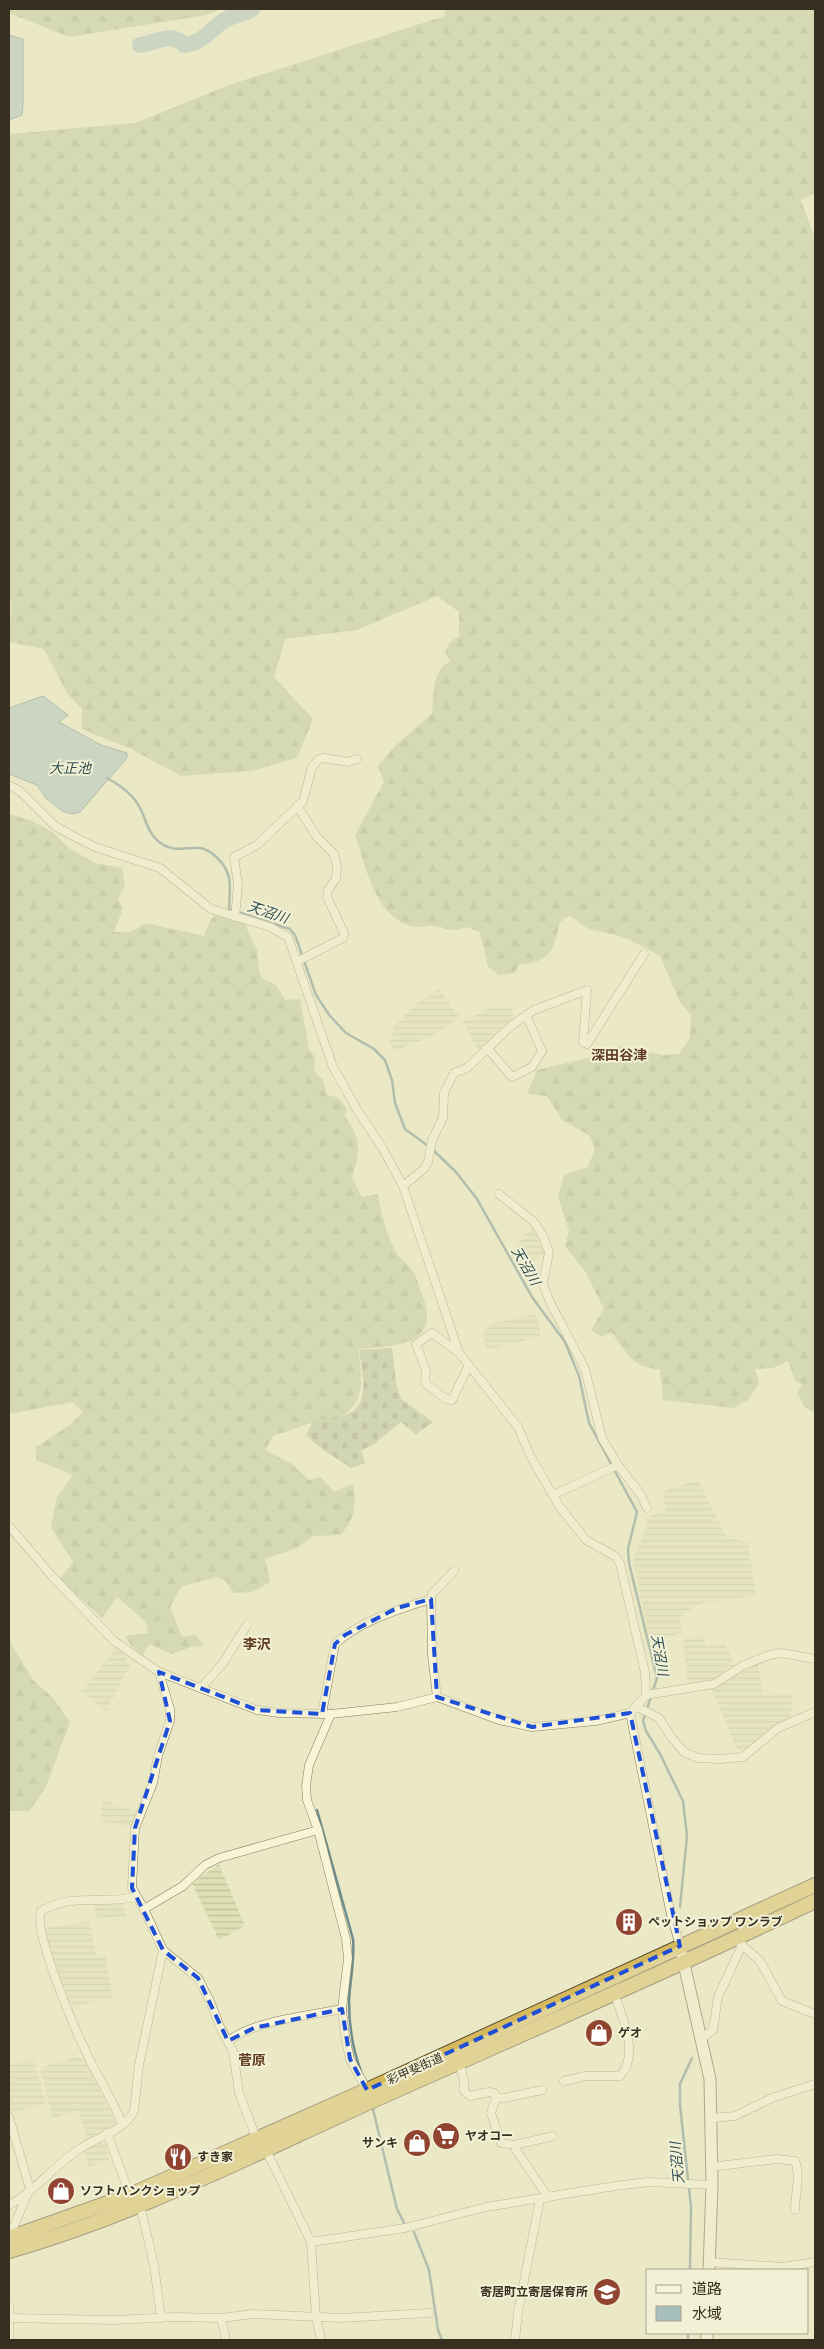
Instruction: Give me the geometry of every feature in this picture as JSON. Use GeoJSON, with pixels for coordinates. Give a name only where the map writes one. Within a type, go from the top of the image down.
{"type":"FeatureCollection","features":[{"type":"Feature","properties":{"kind":"highway","name":"彩甲斐街道"},"geometry":{"type":"LineString","coordinates":[[9,2251],[40,2242],[140,2205],[262,2145],[367,2090],[815,1885]]}},
{"type":"Feature","properties":{"kind":"highway","name":"彩甲斐街道"},"geometry":{"type":"LineString","coordinates":[[9,2238],[262,2145],[458,2063],[684,1961],[738,1942],[815,1901]]}},
{"type":"Feature","properties":{"kind":"street"},"geometry":{"type":"LineString","coordinates":[[236,917],[238,885],[234,858],[257,845],[303,801],[312,766],[319,759],[324,758],[348,762],[357,759]]}},
{"type":"Feature","properties":{"kind":"street"},"geometry":{"type":"LineString","coordinates":[[9,785],[21,792],[55,826],[95,848],[160,868],[211,909],[270,927],[288,937],[298,961],[333,1067],[359,1113],[383,1148],[403,1186],[459,1353],[518,1427],[531,1457],[553,1496],[586,1540],[615,1556],[620,1563],[645,1673],[646,1694],[630,1713],[596,1721],[532,1727],[499,1720],[437,1696],[398,1707],[331,1714],[269,1713],[159,1672],[114,1641],[51,1575],[9,1526]]}},
{"type":"Feature","properties":{"kind":"street"},"geometry":{"type":"LineString","coordinates":[[297,806],[317,837],[334,854],[337,867],[336,879],[328,890],[327,897],[344,934],[343,938],[298,961]]}},
{"type":"Feature","properties":{"kind":"street"},"geometry":{"type":"LineString","coordinates":[[403,1186],[424,1169],[428,1162],[432,1140],[443,1118],[444,1092],[454,1073],[467,1068],[486,1048],[526,1015],[587,990],[583,1042],[587,1044],[644,954]]}},
{"type":"Feature","properties":{"kind":"street"},"geometry":{"type":"LineString","coordinates":[[486,1048],[512,1077],[532,1067],[542,1051],[526,1015]]}},
{"type":"Feature","properties":{"kind":"street"},"geometry":{"type":"LineString","coordinates":[[499,1194],[534,1222],[543,1236],[549,1252],[543,1284],[550,1302],[585,1369],[602,1438],[618,1465],[641,1495],[646,1508]]}},
{"type":"Feature","properties":{"kind":"street"},"geometry":{"type":"LineString","coordinates":[[459,1353],[432,1333],[416,1344],[426,1370],[425,1383],[446,1400],[452,1400],[468,1366]]}},
{"type":"Feature","properties":{"kind":"street"},"geometry":{"type":"LineString","coordinates":[[553,1496],[618,1465]]}},
{"type":"Feature","properties":{"kind":"street"},"geometry":{"type":"LineString","coordinates":[[437,1696],[432,1655],[431,1598],[432,1594],[454,1571]]}},
{"type":"Feature","properties":{"kind":"street"},"geometry":{"type":"LineString","coordinates":[[322,1714],[335,1644],[358,1627],[397,1608],[431,1598]]}},
{"type":"Feature","properties":{"kind":"street"},"geometry":{"type":"LineString","coordinates":[[201,1688],[224,1663],[247,1625]]}},
{"type":"Feature","properties":{"kind":"street"},"geometry":{"type":"LineString","coordinates":[[646,1694],[714,1684],[742,1666],[769,1655],[781,1653],[815,1659]]}},
{"type":"Feature","properties":{"kind":"street"},"geometry":{"type":"LineString","coordinates":[[159,1672],[170,1709],[170,1721],[158,1756],[153,1783],[135,1828],[132,1888],[163,1950],[198,1978],[210,2000],[220,2027],[234,2051],[239,2093],[262,2145],[311,2242],[316,2317],[321,2340]]}},
{"type":"Feature","properties":{"kind":"street"},"geometry":{"type":"LineString","coordinates":[[637,1707],[659,1718],[684,1752],[698,1758],[720,1759],[743,1757],[778,1728],[815,1712]]}},
{"type":"Feature","properties":{"kind":"street"},"geometry":{"type":"LineString","coordinates":[[630,1713],[671,1915],[684,1961],[710,2079],[712,2167],[710,2266],[783,2267],[815,2262]]}},
{"type":"Feature","properties":{"kind":"street"},"geometry":{"type":"LineString","coordinates":[[331,1714],[309,1765],[306,1786],[307,1800],[318,1830],[342,1915],[348,1949],[342,2009],[345,2036],[350,2059],[367,2090]]}},
{"type":"Feature","properties":{"kind":"street"},"geometry":{"type":"LineString","coordinates":[[144,1909],[183,1886],[205,1865],[219,1858],[318,1830]]}},
{"type":"Feature","properties":{"kind":"street"},"geometry":{"type":"LineString","coordinates":[[122,2124],[86,2053],[54,1974],[43,1941],[39,1915],[40,1911],[48,1907],[81,1899],[136,1897]]}},
{"type":"Feature","properties":{"kind":"street"},"geometry":{"type":"LineString","coordinates":[[701,2039],[713,2030],[718,1997],[738,1942],[760,1961],[782,2001],[815,2014]]}},
{"type":"Feature","properties":{"kind":"street"},"geometry":{"type":"LineString","coordinates":[[9,2205],[81,2148],[131,2118],[134,2111],[139,2064],[163,1950]]}},
{"type":"Feature","properties":{"kind":"street"},"geometry":{"type":"LineString","coordinates":[[564,2081],[585,2076],[620,2076],[625,2071],[628,2046],[624,2023],[614,1993]]}},
{"type":"Feature","properties":{"kind":"street"},"geometry":{"type":"LineString","coordinates":[[228,2041],[238,2034],[254,2028],[342,2009]]}},
{"type":"Feature","properties":{"kind":"street"},"geometry":{"type":"LineString","coordinates":[[458,2063],[464,2080],[464,2091],[470,2096],[489,2092],[494,2093],[496,2097],[504,2098],[542,2090]]}},
{"type":"Feature","properties":{"kind":"street"},"geometry":{"type":"LineString","coordinates":[[710,2118],[736,2116],[772,2098],[815,2084]]}},
{"type":"Feature","properties":{"kind":"street"},"geometry":{"type":"LineString","coordinates":[[496,2097],[491,2113],[501,2143],[515,2144],[553,2136]]}},
{"type":"Feature","properties":{"kind":"street"},"geometry":{"type":"LineString","coordinates":[[9,2117],[30,2190],[9,2238]]}},
{"type":"Feature","properties":{"kind":"street"},"geometry":{"type":"LineString","coordinates":[[107,2133],[130,2195]]}},
{"type":"Feature","properties":{"kind":"street"},"geometry":{"type":"LineString","coordinates":[[515,2144],[516,2150],[546,2194],[543,2199],[518,2312],[515,2340]]}},
{"type":"Feature","properties":{"kind":"street"},"geometry":{"type":"LineString","coordinates":[[712,2167],[777,2159],[795,2161],[799,2171],[795,2192],[795,2210]]}},
{"type":"Feature","properties":{"kind":"street"},"geometry":{"type":"LineString","coordinates":[[311,2242],[405,2228],[486,2208],[639,2183],[712,2185]]}},
{"type":"Feature","properties":{"kind":"street"},"geometry":{"type":"LineString","coordinates":[[140,2205],[154,2265],[161,2318]]}},
{"type":"Feature","properties":{"kind":"street"},"geometry":{"type":"LineString","coordinates":[[9,2305],[9,2340]]}},
{"type":"Feature","properties":{"kind":"street"},"geometry":{"type":"LineString","coordinates":[[9,2318],[114,2320],[221,2318],[253,2314],[342,2318],[429,2313]]}},
{"type":"Feature","properties":{"kind":"street"},"geometry":{"type":"LineString","coordinates":[[221,2318],[226,2340]]}},
{"type":"Feature","properties":{"kind":"highlighted area"},"geometry":{"type":"Polygon","coordinates":[[[431,1599],[437,1697],[532,1727],[630,1713],[680,1946],[367,2090],[350,2059],[342,2009],[254,2028],[228,2041],[198,1978],[163,1950],[132,1888],[135,1828],[170,1721],[159,1672],[257,1710],[322,1714],[335,1644],[345,1635],[397,1608],[431,1599]]]}},
{"type":"Feature","properties":{"kind":"green space"},"geometry":{"type":"Polygon","coordinates":[[[9,9],[220,9],[207,15],[69,37],[9,13],[9,9]]]}},
{"type":"Feature","properties":{"kind":"green space"},"geometry":{"type":"Polygon","coordinates":[[[445,9],[815,9],[815,193],[801,200],[815,239],[815,1413],[806,1408],[797,1393],[803,1384],[796,1382],[788,1361],[773,1368],[755,1369],[759,1383],[748,1400],[734,1408],[663,1400],[660,1369],[642,1366],[636,1362],[611,1332],[602,1337],[591,1330],[604,1309],[586,1273],[565,1246],[569,1231],[558,1197],[564,1175],[588,1167],[595,1149],[589,1135],[562,1120],[547,1096],[527,1094],[537,1070],[588,1058],[620,1046],[663,1055],[679,1054],[690,1038],[691,1015],[680,1002],[660,956],[622,937],[587,928],[570,915],[560,922],[555,941],[549,953],[538,961],[520,964],[514,973],[499,975],[488,966],[480,932],[467,927],[453,930],[431,926],[417,927],[403,923],[382,904],[375,891],[355,835],[384,782],[378,766],[393,748],[432,713],[437,676],[440,670],[451,661],[445,652],[449,643],[459,636],[459,612],[437,596],[357,630],[285,639],[274,677],[313,719],[297,758],[251,771],[181,776],[131,749],[82,729],[82,709],[67,693],[44,649],[9,642],[11,605],[9,591],[9,134],[135,123],[232,84],[445,16],[445,9]]]}},
{"type":"Feature","properties":{"kind":"green space"},"geometry":{"type":"Polygon","coordinates":[[[9,814],[30,820],[52,832],[70,849],[95,863],[122,868],[125,885],[118,899],[123,908],[114,932],[130,932],[146,923],[204,936],[210,921],[215,915],[245,924],[257,950],[261,977],[276,985],[285,1000],[300,999],[309,1050],[315,1057],[314,1070],[323,1079],[327,1095],[339,1098],[347,1109],[345,1116],[351,1124],[357,1139],[358,1153],[352,1178],[362,1197],[378,1194],[382,1217],[389,1238],[397,1254],[415,1275],[427,1313],[426,1326],[419,1335],[410,1341],[385,1347],[358,1349],[361,1370],[360,1390],[353,1407],[345,1414],[333,1420],[315,1422],[274,1435],[265,1450],[292,1464],[309,1480],[321,1477],[334,1492],[353,1484],[354,1511],[350,1522],[341,1535],[313,1536],[297,1548],[265,1559],[270,1582],[252,1592],[233,1593],[226,1581],[217,1577],[182,1586],[170,1607],[182,1637],[196,1635],[204,1646],[191,1647],[172,1654],[149,1644],[142,1656],[125,1636],[148,1633],[146,1622],[117,1597],[102,1618],[60,1579],[73,1562],[51,1527],[57,1497],[73,1475],[36,1460],[36,1447],[70,1425],[83,1412],[72,1402],[9,1414],[9,814]]]}},
{"type":"Feature","properties":{"kind":"green space"},"geometry":{"type":"Polygon","coordinates":[[[439,989],[460,1018],[439,1032],[396,1051],[388,1042],[392,1038],[394,1027],[413,1007],[439,989]]]}},
{"type":"Feature","properties":{"kind":"green space"},"geometry":{"type":"Polygon","coordinates":[[[506,1006],[511,1009],[514,1019],[478,1050],[463,1021],[488,1009],[506,1006]]]}},
{"type":"Feature","properties":{"kind":"green space"},"geometry":{"type":"Polygon","coordinates":[[[535,1229],[546,1253],[523,1267],[513,1251],[517,1248],[523,1235],[535,1229]]]}},
{"type":"Feature","properties":{"kind":"green space"},"geometry":{"type":"Polygon","coordinates":[[[536,1314],[540,1327],[540,1337],[486,1350],[483,1331],[494,1323],[536,1314]]]}},
{"type":"Feature","properties":{"kind":"green space"},"geometry":{"type":"Polygon","coordinates":[[[392,1348],[396,1383],[401,1399],[433,1422],[416,1434],[401,1422],[375,1443],[361,1451],[365,1463],[351,1468],[322,1449],[306,1435],[314,1420],[344,1416],[358,1406],[363,1392],[363,1375],[359,1350],[392,1348]]]}},
{"type":"Feature","properties":{"kind":"green space"},"geometry":{"type":"Polygon","coordinates":[[[698,1480],[727,1538],[748,1542],[756,1595],[699,1604],[684,1613],[680,1619],[682,1633],[650,1641],[633,1561],[636,1550],[646,1530],[647,1517],[666,1510],[662,1492],[698,1480]]]}},
{"type":"Feature","properties":{"kind":"green space"},"geometry":{"type":"Polygon","coordinates":[[[701,1635],[707,1647],[725,1643],[735,1665],[713,1680],[688,1685],[683,1639],[701,1635]]]}},
{"type":"Feature","properties":{"kind":"green space"},"geometry":{"type":"Polygon","coordinates":[[[9,1640],[33,1680],[54,1699],[70,1722],[45,1789],[29,1811],[9,1811],[9,1640]]]}},
{"type":"Feature","properties":{"kind":"green space"},"geometry":{"type":"Polygon","coordinates":[[[116,1648],[126,1655],[126,1661],[130,1665],[106,1711],[82,1691],[116,1648]]]}},
{"type":"Feature","properties":{"kind":"green space"},"geometry":{"type":"Polygon","coordinates":[[[758,1663],[763,1695],[792,1694],[791,1718],[770,1730],[753,1745],[738,1751],[711,1689],[758,1663]]]}},
{"type":"Feature","properties":{"kind":"green space"},"geometry":{"type":"Polygon","coordinates":[[[103,1800],[136,1812],[132,1827],[100,1821],[103,1800]]]}},
{"type":"Feature","properties":{"kind":"green space"},"geometry":{"type":"Polygon","coordinates":[[[219,1864],[245,1926],[219,1940],[192,1883],[219,1864]]]}},
{"type":"Feature","properties":{"kind":"green space"},"geometry":{"type":"Polygon","coordinates":[[[94,1902],[123,1902],[126,1916],[97,1919],[94,1902]]]}},
{"type":"Feature","properties":{"kind":"green space"},"geometry":{"type":"Polygon","coordinates":[[[90,1921],[96,1957],[105,1956],[113,1997],[73,2007],[58,1974],[45,1928],[90,1921]]]}},
{"type":"Feature","properties":{"kind":"green space"},"geometry":{"type":"Polygon","coordinates":[[[75,2057],[85,2060],[115,2121],[114,2124],[88,2139],[78,2111],[53,2118],[40,2068],[75,2057]]]}},
{"type":"Feature","properties":{"kind":"green space"},"geometry":{"type":"Polygon","coordinates":[[[34,2059],[46,2103],[12,2113],[9,2102],[9,2065],[34,2059]]]}},
{"type":"Feature","properties":{"kind":"green space"},"geometry":{"type":"Polygon","coordinates":[[[100,2142],[105,2144],[110,2159],[89,2167],[83,2151],[100,2142]]]}},
{"type":"Feature","properties":{"kind":"water"},"geometry":{"type":"Polygon","coordinates":[[[9,35],[23,39],[23,105],[22,115],[9,120],[9,35]]]}},
{"type":"Feature","properties":{"kind":"water","name":"大正池"},"geometry":{"type":"Polygon","coordinates":[[[43,696],[68,715],[59,722],[101,745],[127,753],[127,758],[80,812],[72,814],[62,811],[46,798],[37,785],[9,774],[9,708],[43,696]]]}},
{"type":"Feature","properties":{"kind":"waterway"},"geometry":{"type":"LineString","coordinates":[[140,45],[169,38],[179,41],[184,45],[191,44],[201,39],[226,19],[252,9]]}},
{"type":"Feature","properties":{"kind":"waterway","name":"天沼川"},"geometry":{"type":"LineString","coordinates":[[107,778],[123,788],[132,797],[139,806],[151,833],[160,843],[179,849],[200,848],[211,853],[221,862],[229,878],[229,909],[290,929],[295,935],[316,995],[330,1016],[346,1033],[374,1049],[385,1060],[392,1080],[395,1103],[405,1129],[428,1146]]}},
{"type":"Feature","properties":{"kind":"waterway","name":"天沼川"},"geometry":{"type":"LineString","coordinates":[[432,1149],[456,1172],[477,1199],[532,1297],[565,1342],[579,1376],[589,1423],[637,1512],[628,1549],[629,1563],[657,1678],[643,1721],[646,1731],[660,1754],[683,1801],[687,1836],[680,1907]]}},
{"type":"Feature","properties":{"kind":"waterway"},"geometry":{"type":"LineString","coordinates":[[317,1810],[353,1939],[349,2001],[350,2020],[352,2038],[362,2074]]}},
{"type":"Feature","properties":{"kind":"waterway","name":"天沼川"},"geometry":{"type":"LineString","coordinates":[[690,2269],[691,2207],[680,2105],[680,2084],[692,2058]]}},
{"type":"Feature","properties":{"kind":"waterway"},"geometry":{"type":"LineString","coordinates":[[372,2105],[397,2209],[404,2223]]}},
{"type":"Feature","properties":{"kind":"waterway"},"geometry":{"type":"LineString","coordinates":[[414,2232],[429,2270],[438,2330],[442,2340]]}},
{"type":"Feature","properties":{"kind":"waterway","name":"天沼川"},"geometry":{"type":"LineString","coordinates":[[688,2334],[688,2340]]}},
{"type":"Feature","properties":{"kind":"place","name":"ペットショップ ワンラブ"},"geometry":{"type":"Point","coordinates":[629,1922]}},
{"type":"Feature","properties":{"kind":"place","name":"ゲオ"},"geometry":{"type":"Point","coordinates":[599,2033]}},
{"type":"Feature","properties":{"kind":"place","name":"ヤオコー"},"geometry":{"type":"Point","coordinates":[446,2136]}},
{"type":"Feature","properties":{"kind":"place","name":"サンキ"},"geometry":{"type":"Point","coordinates":[417,2143]}},
{"type":"Feature","properties":{"kind":"place","name":"すき家"},"geometry":{"type":"Point","coordinates":[178,2157]}},
{"type":"Feature","properties":{"kind":"place","name":"ソフトバンクショップ"},"geometry":{"type":"Point","coordinates":[61,2191]}},
{"type":"Feature","properties":{"kind":"place","name":"寄居町立寄居保育所"},"geometry":{"type":"Point","coordinates":[607,2292]}},
{"type":"Feature","properties":{"kind":"district","name":"深田谷津"},"geometry":{"type":"Point","coordinates":[619,1055]}},
{"type":"Feature","properties":{"kind":"district","name":"李沢"},"geometry":{"type":"Point","coordinates":[257,1644]}},
{"type":"Feature","properties":{"kind":"district","name":"菅原"},"geometry":{"type":"Point","coordinates":[252,2060]}}]}
